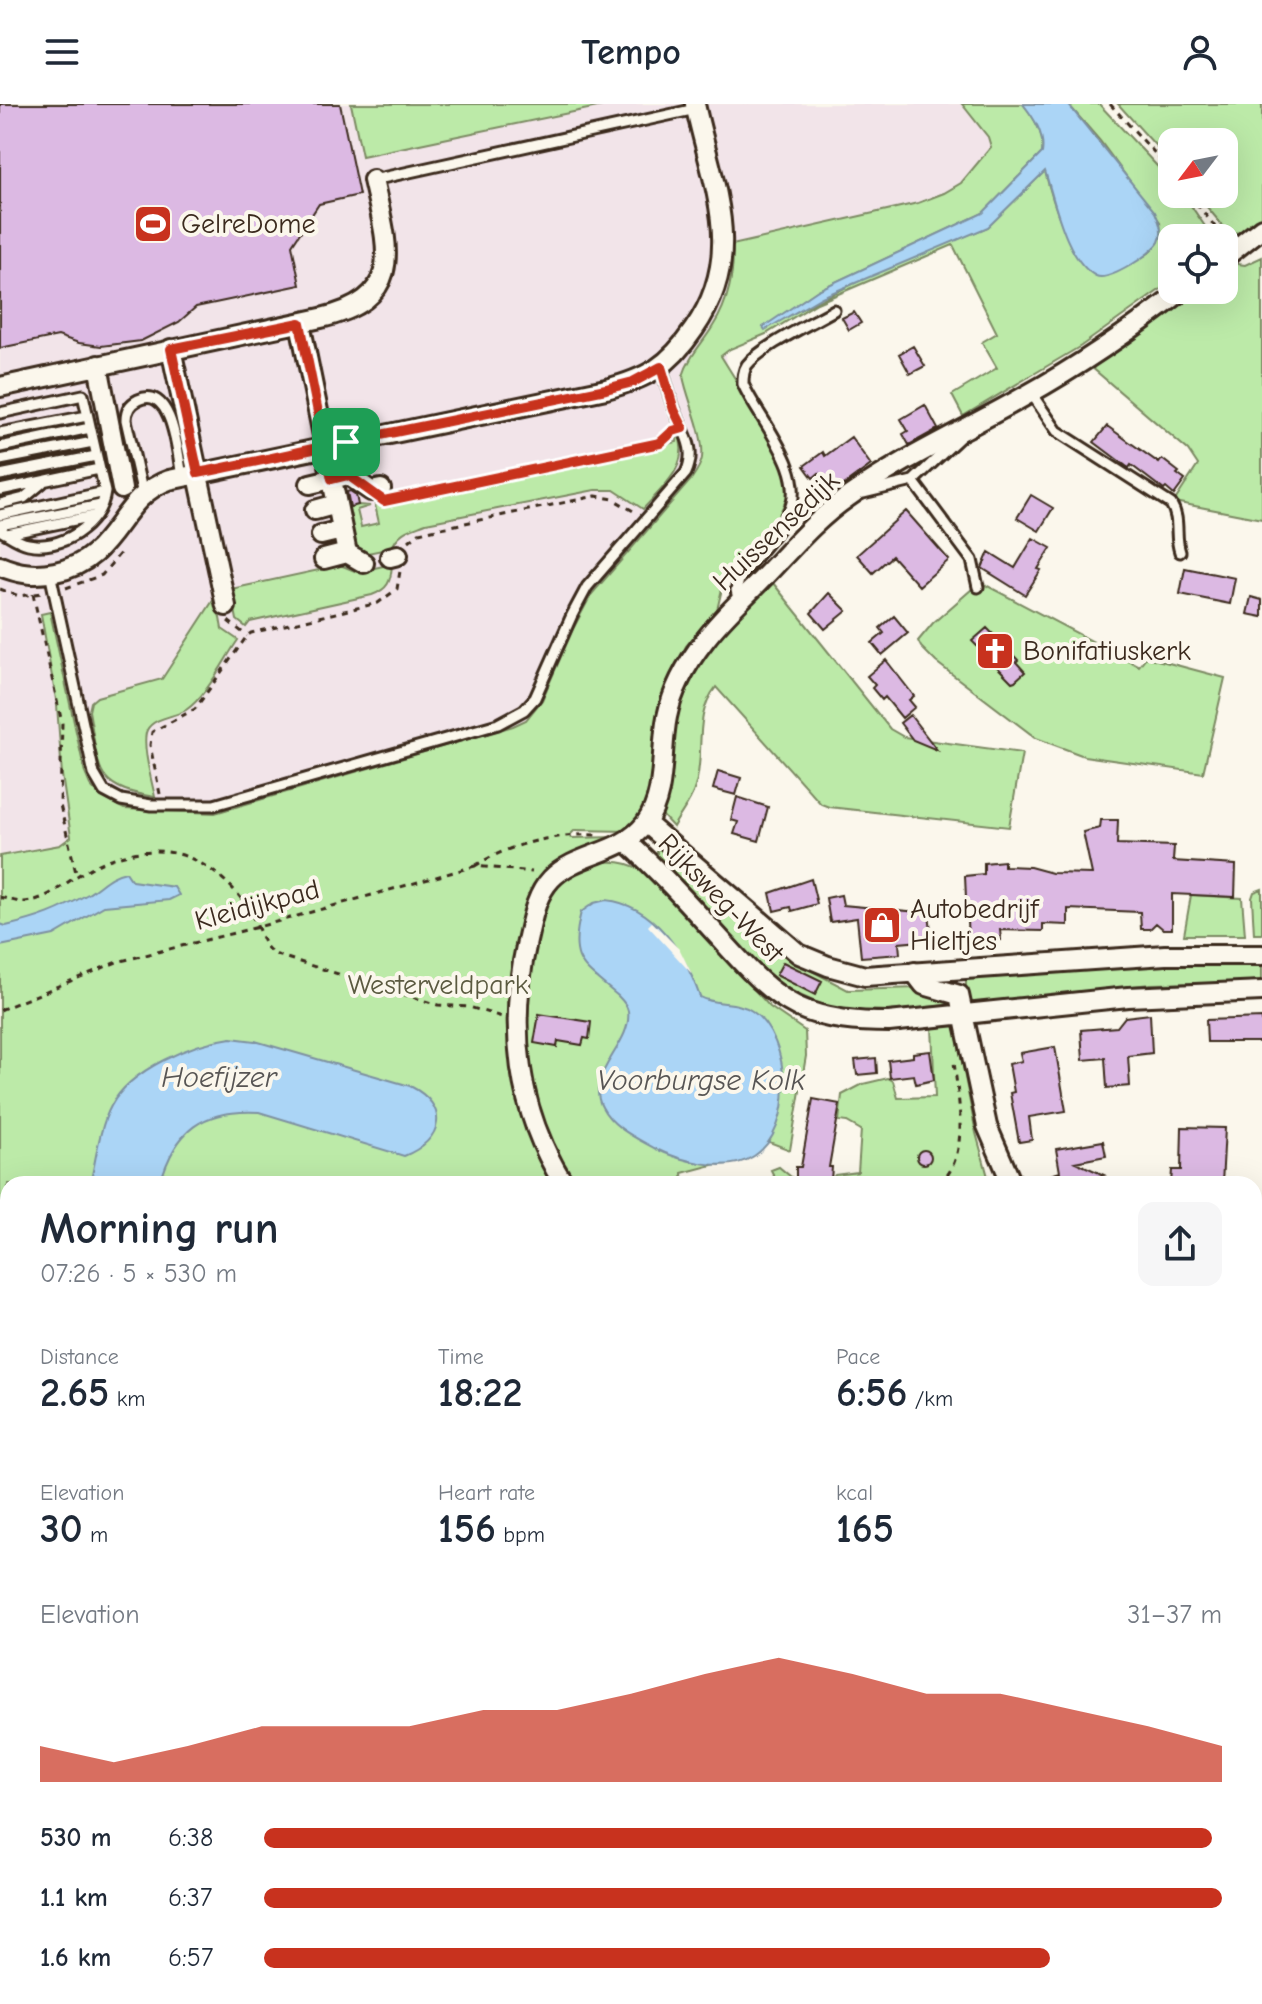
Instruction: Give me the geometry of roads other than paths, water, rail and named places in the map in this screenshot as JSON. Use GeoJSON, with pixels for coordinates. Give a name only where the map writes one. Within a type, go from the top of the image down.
{"type":"FeatureCollection","features":[{"type":"Feature","properties":{"kind":"street"},"geometry":{"type":"LineString","coordinates":[[0,566],[52,582],[104,547],[143,495],[161,483],[606,389],[633,382],[661,367],[688,338],[707,311],[722,270],[722,221],[696,107]]}},
{"type":"Feature","properties":{"kind":"street"},"geometry":{"type":"LineString","coordinates":[[0,387],[300,323],[357,306],[380,281],[388,257],[373,180]]}},
{"type":"Feature","properties":{"kind":"street"},"geometry":{"type":"LineString","coordinates":[[1238,247],[1262,228]]}},
{"type":"Feature","properties":{"kind":"street","name":"Huissensedijk"},"geometry":{"type":"LineString","coordinates":[[560,1176],[536,1133],[518,1059],[517,1023],[525,950],[540,895],[559,871],[626,841],[646,823],[657,800],[663,743],[673,694],[684,668],[707,637],[739,603],[822,518],[848,496],[905,460],[1031,392],[1141,323],[1165,304]]}},
{"type":"Feature","properties":{"kind":"street"},"geometry":{"type":"LineString","coordinates":[[300,323],[342,530],[356,558],[324,559]]}},
{"type":"Feature","properties":{"kind":"street"},"geometry":{"type":"LineString","coordinates":[[171,349],[190,475],[226,606]]}},
{"type":"Feature","properties":{"kind":"street"},"geometry":{"type":"LineString","coordinates":[[98,365],[113,490]]}},
{"type":"Feature","properties":{"kind":"street"},"geometry":{"type":"LineString","coordinates":[[310,484],[348,475],[379,494]]}},
{"type":"Feature","properties":{"kind":"street"},"geometry":{"type":"LineString","coordinates":[[315,510],[337,504]]}},
{"type":"Feature","properties":{"kind":"street"},"geometry":{"type":"LineString","coordinates":[[321,535],[342,530]]}},
{"type":"Feature","properties":{"kind":"street","name":"Rijksweg-West"},"geometry":{"type":"LineString","coordinates":[[646,823],[799,954],[853,974],[1165,955],[1262,955]]}},
{"type":"Feature","properties":{"kind":"street","name":"Rijksweg-West"},"geometry":{"type":"LineString","coordinates":[[626,841],[653,865],[761,983],[799,1007],[829,1017],[889,1022],[961,1004],[1262,991]]}},
{"type":"Feature","properties":{"kind":"street"},"geometry":{"type":"LineString","coordinates":[[956,970],[987,1126],[1009,1176]]}},
{"type":"Feature","properties":{"kind":"street","name":"Rijksweg-West"},"geometry":{"type":"LineString","coordinates":[[914,972],[924,985],[961,1004]]}},
{"type":"Feature","properties":{"kind":"lane"},"geometry":{"type":"LineString","coordinates":[[373,180],[696,107]]}},
{"type":"Feature","properties":{"kind":"lane"},"geometry":{"type":"LineString","coordinates":[[739,603],[736,590],[740,577],[788,513],[794,490],[783,455],[743,384],[744,372],[761,352],[834,310]]}},
{"type":"Feature","properties":{"kind":"lane"},"geometry":{"type":"LineString","coordinates":[[52,582],[96,781],[104,791],[121,800],[204,806],[230,802],[498,724],[516,715],[535,698],[587,587],[680,482],[691,462],[689,440],[674,410],[661,367]]}},
{"type":"Feature","properties":{"kind":"lane"},"geometry":{"type":"LineString","coordinates":[[1031,392],[1057,431],[1171,504],[1178,518],[1180,552]]}},
{"type":"Feature","properties":{"kind":"lane"},"geometry":{"type":"LineString","coordinates":[[0,413],[83,395],[99,469],[113,490]]}},
{"type":"Feature","properties":{"kind":"lane"},"geometry":{"type":"LineString","coordinates":[[143,495],[126,420],[129,408],[146,397],[157,399],[167,409],[190,475]]}},
{"type":"Feature","properties":{"kind":"lane"},"geometry":{"type":"LineString","coordinates":[[0,433],[87,416]]}},
{"type":"Feature","properties":{"kind":"lane"},"geometry":{"type":"LineString","coordinates":[[848,496],[913,481],[971,424]]}},
{"type":"Feature","properties":{"kind":"lane"},"geometry":{"type":"LineString","coordinates":[[0,447],[90,428]]}},
{"type":"Feature","properties":{"kind":"lane"},"geometry":{"type":"LineString","coordinates":[[0,460],[93,442]]}},
{"type":"Feature","properties":{"kind":"lane"},"geometry":{"type":"LineString","coordinates":[[0,475],[96,456]]}},
{"type":"Feature","properties":{"kind":"lane"},"geometry":{"type":"LineString","coordinates":[[0,490],[99,469]]}},
{"type":"Feature","properties":{"kind":"lane"},"geometry":{"type":"LineString","coordinates":[[0,504],[24,498],[44,480]]}},
{"type":"Feature","properties":{"kind":"lane"},"geometry":{"type":"LineString","coordinates":[[913,481],[972,560],[978,587]]}},
{"type":"Feature","properties":{"kind":"lane"},"geometry":{"type":"LineString","coordinates":[[2,530],[28,544],[50,543],[78,534],[113,490]]}},
{"type":"Feature","properties":{"kind":"lane"},"geometry":{"type":"LineString","coordinates":[[0,515],[113,490]]}},
{"type":"Feature","properties":{"kind":"lane"},"geometry":{"type":"LineString","coordinates":[[2,530],[101,505]]}},
{"type":"Feature","properties":{"kind":"lane"},"geometry":{"type":"LineString","coordinates":[[2,530],[94,516]]}},
{"type":"Feature","properties":{"kind":"water"},"geometry":{"type":"Polygon","coordinates":[[[1023,104],[1068,104],[1155,212],[1159,224],[1155,247],[1130,266],[1110,275],[1096,276],[1086,268],[1069,244],[1045,171],[988,227],[822,297],[765,330],[763,327],[818,290],[983,213],[1042,153],[1035,121],[1023,104]]]}},
{"type":"Feature","properties":{"kind":"water"},"geometry":{"type":"Polygon","coordinates":[[[126,872],[132,881],[174,887],[179,895],[169,900],[104,906],[54,935],[0,946],[0,924],[6,926],[48,913],[126,872]]]}},
{"type":"Feature","properties":{"kind":"water","name":"Voorburgse Kolk"},"geometry":{"type":"Polygon","coordinates":[[[606,900],[639,911],[666,934],[686,964],[700,997],[746,1008],[765,1024],[775,1042],[784,1084],[777,1126],[768,1143],[754,1156],[717,1165],[677,1157],[625,1131],[606,1114],[598,1095],[599,1083],[624,1035],[628,1011],[621,999],[581,962],[576,942],[581,912],[594,903],[606,900]]]}},
{"type":"Feature","properties":{"kind":"water","name":"Hoefijzer"},"geometry":{"type":"Polygon","coordinates":[[[231,1038],[255,1041],[410,1086],[432,1103],[437,1122],[434,1132],[417,1149],[404,1156],[259,1112],[222,1114],[207,1119],[183,1137],[163,1176],[92,1176],[104,1124],[120,1093],[132,1080],[164,1060],[231,1038]]]}},
{"type":"Feature","properties":{"kind":"place","name":"GelreDome"},"geometry":{"type":"Point","coordinates":[153,224]}},
{"type":"Feature","properties":{"kind":"place","name":"Bonifatiuskerk"},"geometry":{"type":"Point","coordinates":[995,651]}},
{"type":"Feature","properties":{"kind":"place","name":"Autobedrijf Hieltjes"},"geometry":{"type":"Point","coordinates":[882,925]}},
{"type":"Feature","properties":{"kind":"park label","name":"Westerveldpark"},"geometry":{"type":"Point","coordinates":[438,985]}}]}
